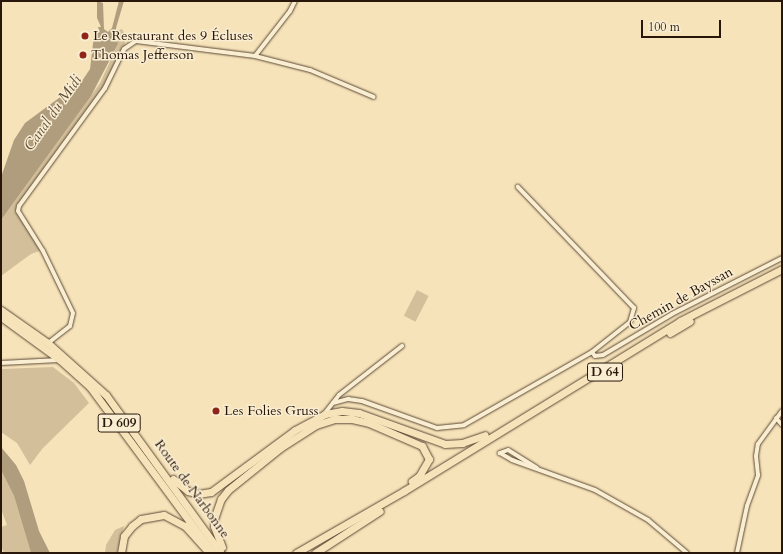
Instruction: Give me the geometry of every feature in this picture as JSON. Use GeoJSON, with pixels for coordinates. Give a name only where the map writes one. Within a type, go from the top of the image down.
{"type":"FeatureCollection","features":[{"type":"Feature","properties":{"kind":"main road","name":"D 64"},"geometry":{"type":"LineString","coordinates":[[296,553],[352,522],[680,321],[782,269]]}},
{"type":"Feature","properties":{"kind":"main road","name":"D 64"},"geometry":{"type":"LineString","coordinates":[[304,553],[380,511],[719,302]]}},
{"type":"Feature","properties":{"kind":"main road","name":"Route de Narbonne"},"geometry":{"type":"LineString","coordinates":[[1,310],[46,346],[77,374],[108,409],[213,553]]}},
{"type":"Feature","properties":{"kind":"main road","name":"Route de Narbonne"},"geometry":{"type":"LineString","coordinates":[[1,317],[73,363],[106,395],[223,553]]}},
{"type":"Feature","properties":{"kind":"main road"},"geometry":{"type":"LineString","coordinates":[[140,439],[179,486],[198,494],[211,492],[295,430],[325,414],[342,411],[360,413],[427,439],[450,443],[474,440],[545,403]]}},
{"type":"Feature","properties":{"kind":"main road"},"geometry":{"type":"LineString","coordinates":[[223,553],[214,526],[216,512],[221,499],[238,480],[300,434],[316,424],[334,419],[352,419],[369,423],[422,446],[429,459],[419,476],[352,522]]}},
{"type":"Feature","properties":{"kind":"main road"},"geometry":{"type":"LineString","coordinates":[[316,553],[380,511]]}},
{"type":"Feature","properties":{"kind":"main road"},"geometry":{"type":"LineString","coordinates":[[121,553],[124,536],[132,526],[141,519],[158,516],[164,516],[186,526],[209,553]]}},
{"type":"Feature","properties":{"kind":"street"},"geometry":{"type":"LineString","coordinates":[[255,56],[290,12],[295,1]]}},
{"type":"Feature","properties":{"kind":"street"},"geometry":{"type":"LineString","coordinates":[[46,346],[70,326],[73,313],[43,251],[18,211],[19,206],[105,88],[120,53],[136,41],[255,56],[310,70],[374,97]]}},
{"type":"Feature","properties":{"kind":"street"},"geometry":{"type":"LineString","coordinates":[[333,403],[348,399],[362,401],[423,424],[451,428],[478,418],[592,352],[630,322],[634,308],[518,187]]}},
{"type":"Feature","properties":{"kind":"street","name":"Chemin de Bayssan"},"geometry":{"type":"LineString","coordinates":[[592,352],[595,356],[603,355],[672,314],[782,258]]}},
{"type":"Feature","properties":{"kind":"street"},"geometry":{"type":"LineString","coordinates":[[316,424],[333,403],[364,374],[402,346]]}},
{"type":"Feature","properties":{"kind":"street"},"geometry":{"type":"LineString","coordinates":[[1,363],[60,360],[73,363]]}},
{"type":"Feature","properties":{"kind":"street"},"geometry":{"type":"LineString","coordinates":[[737,553],[747,506],[758,475],[756,456],[758,444],[782,411]]}},
{"type":"Feature","properties":{"kind":"street"},"geometry":{"type":"LineString","coordinates":[[325,414],[334,419]]}},
{"type":"Feature","properties":{"kind":"street"},"geometry":{"type":"LineString","coordinates":[[776,418],[782,425]]}},
{"type":"Feature","properties":{"kind":"street"},"geometry":{"type":"LineString","coordinates":[[537,468],[508,450],[500,453],[512,460],[595,490],[648,520],[687,553]]}},
{"type":"Feature","properties":{"kind":"shaded area"},"geometry":{"type":"Polygon","coordinates":[[[122,29],[126,36],[124,49],[110,78],[21,202],[18,211],[42,250],[31,254],[1,276],[1,220],[100,83],[118,44],[116,31],[122,29]]]}},
{"type":"Feature","properties":{"kind":"shaded area"},"geometry":{"type":"Polygon","coordinates":[[[417,290],[429,296],[415,322],[404,316],[417,290]]]}},
{"type":"Feature","properties":{"kind":"shaded area"},"geometry":{"type":"Polygon","coordinates":[[[53,367],[74,383],[89,403],[43,448],[30,465],[17,443],[1,432],[1,369],[53,367]]]}},
{"type":"Feature","properties":{"kind":"shaded area"},"geometry":{"type":"Polygon","coordinates":[[[1,470],[14,496],[31,553],[4,553],[1,546],[1,527],[7,525],[1,509],[1,470]]]}},
{"type":"Feature","properties":{"kind":"shaded area"},"geometry":{"type":"Polygon","coordinates":[[[124,526],[117,553],[105,553],[106,545],[115,530],[124,526]]]}},
{"type":"Feature","properties":{"kind":"water","name":"Canal du Midi"},"geometry":{"type":"Polygon","coordinates":[[[97,1],[103,3],[104,29],[108,32],[112,28],[119,1],[124,1],[116,28],[118,44],[91,96],[1,220],[1,177],[14,140],[25,123],[82,81],[90,69],[94,35],[99,30],[98,27],[101,27],[97,18],[97,1]]]}},
{"type":"Feature","properties":{"kind":"water"},"geometry":{"type":"Polygon","coordinates":[[[1,447],[16,465],[24,481],[39,531],[50,553],[31,553],[14,496],[1,470],[1,447]]]}},
{"type":"Feature","properties":{"kind":"place","name":"Le Restaurant des 9 Écluses"},"geometry":{"type":"Point","coordinates":[85,36]}},
{"type":"Feature","properties":{"kind":"place","name":"Thomas Jefferson"},"geometry":{"type":"Point","coordinates":[83,55]}},
{"type":"Feature","properties":{"kind":"place","name":"Les Folies Gruss"},"geometry":{"type":"Point","coordinates":[216,411]}}]}
